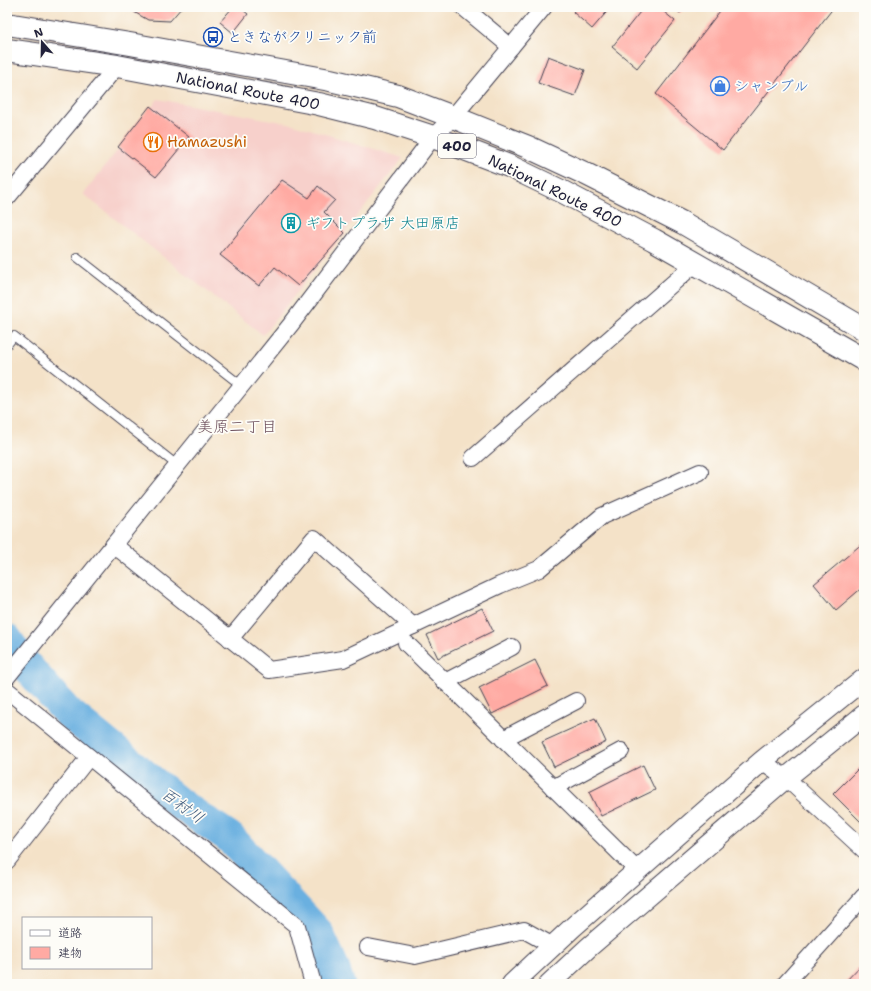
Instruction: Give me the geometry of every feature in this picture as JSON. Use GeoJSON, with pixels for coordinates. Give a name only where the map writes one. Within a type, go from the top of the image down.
{"type":"FeatureCollection","features":[{"type":"Feature","properties":{"kind":"highway","name":"National Route 400"},"geometry":{"type":"LineString","coordinates":[[7,24],[130,44],[330,80],[398,96],[528,147],[683,223],[864,329]]}},
{"type":"Feature","properties":{"kind":"highway","name":"National Route 400"},"geometry":{"type":"LineString","coordinates":[[7,50],[117,66],[319,104],[374,118],[433,137],[509,166],[563,192],[696,263],[864,360]]}},
{"type":"Feature","properties":{"kind":"street"},"geometry":{"type":"LineString","coordinates":[[463,7],[511,46]]}},
{"type":"Feature","properties":{"kind":"street"},"geometry":{"type":"LineString","coordinates":[[9,675],[292,323],[433,137],[453,117],[544,7]]}},
{"type":"Feature","properties":{"kind":"street"},"geometry":{"type":"LineString","coordinates":[[7,198],[117,66]]}},
{"type":"Feature","properties":{"kind":"street"},"geometry":{"type":"LineString","coordinates":[[473,458],[696,263]]}},
{"type":"Feature","properties":{"kind":"street"},"geometry":{"type":"LineString","coordinates":[[114,545],[269,670],[343,659],[500,585],[539,570],[602,516],[700,472]]}},
{"type":"Feature","properties":{"kind":"street"},"geometry":{"type":"LineString","coordinates":[[230,639],[314,538],[413,626]]}},
{"type":"Feature","properties":{"kind":"street"},"geometry":{"type":"LineString","coordinates":[[406,643],[638,870]]}},
{"type":"Feature","properties":{"kind":"street"},"geometry":{"type":"LineString","coordinates":[[445,682],[512,647]]}},
{"type":"Feature","properties":{"kind":"street"},"geometry":{"type":"LineString","coordinates":[[512,984],[762,761],[864,679]]}},
{"type":"Feature","properties":{"kind":"street"},"geometry":{"type":"LineString","coordinates":[[7,690],[297,926],[313,984]]}},
{"type":"Feature","properties":{"kind":"street"},"geometry":{"type":"LineString","coordinates":[[503,739],[576,701]]}},
{"type":"Feature","properties":{"kind":"street"},"geometry":{"type":"LineString","coordinates":[[549,984],[589,947],[786,778],[864,715]]}},
{"type":"Feature","properties":{"kind":"street"},"geometry":{"type":"LineString","coordinates":[[553,788],[621,751]]}},
{"type":"Feature","properties":{"kind":"street"},"geometry":{"type":"LineString","coordinates":[[7,861],[89,757]]}},
{"type":"Feature","properties":{"kind":"street"},"geometry":{"type":"LineString","coordinates":[[762,761],[786,778],[864,850]]}},
{"type":"Feature","properties":{"kind":"street"},"geometry":{"type":"LineString","coordinates":[[785,984],[864,896]]}},
{"type":"Feature","properties":{"kind":"street"},"geometry":{"type":"LineString","coordinates":[[368,947],[415,956],[524,930],[553,946]]}},
{"type":"Feature","properties":{"kind":"lane"},"geometry":{"type":"LineString","coordinates":[[77,257],[242,386]]}},
{"type":"Feature","properties":{"kind":"lane"},"geometry":{"type":"LineString","coordinates":[[7,345],[14,336],[178,466]]}},
{"type":"Feature","properties":{"kind":"shaded area"},"geometry":{"type":"Polygon","coordinates":[[[158,99],[293,124],[403,158],[263,335],[83,194],[158,99]]]}},
{"type":"Feature","properties":{"kind":"building"},"geometry":{"type":"Polygon","coordinates":[[[129,7],[182,7],[170,21],[148,20],[134,12],[129,7]]]}},
{"type":"Feature","properties":{"kind":"building"},"geometry":{"type":"Polygon","coordinates":[[[233,7],[239,7],[248,14],[233,33],[220,22],[233,7]]]}},
{"type":"Feature","properties":{"kind":"building"},"geometry":{"type":"Polygon","coordinates":[[[577,7],[611,7],[592,29],[573,12],[577,7]]]}},
{"type":"Feature","properties":{"kind":"building"},"geometry":{"type":"Polygon","coordinates":[[[644,7],[658,7],[675,21],[637,68],[612,47],[644,7]]]}},
{"type":"Feature","properties":{"kind":"building"},"geometry":{"type":"Polygon","coordinates":[[[672,7],[686,7],[680,13],[672,7]]]}},
{"type":"Feature","properties":{"kind":"building"},"geometry":{"type":"Polygon","coordinates":[[[723,7],[834,7],[723,150],[656,94],[723,7]]]}},
{"type":"Feature","properties":{"kind":"building"},"geometry":{"type":"Polygon","coordinates":[[[548,56],[585,70],[575,96],[538,83],[548,56]]]}},
{"type":"Feature","properties":{"kind":"building","name":"Hamazushi"},"geometry":{"type":"Polygon","coordinates":[[[150,106],[189,137],[156,177],[118,147],[150,106]]]}},
{"type":"Feature","properties":{"kind":"building","name":"ギフトプラザ 大田原店"},"geometry":{"type":"Polygon","coordinates":[[[282,180],[309,198],[318,186],[335,200],[324,212],[345,233],[298,286],[275,267],[259,286],[220,255],[282,180]]]}},
{"type":"Feature","properties":{"kind":"building"},"geometry":{"type":"Polygon","coordinates":[[[864,542],[864,586],[836,610],[814,584],[864,542]]]}},
{"type":"Feature","properties":{"kind":"building"},"geometry":{"type":"Polygon","coordinates":[[[482,608],[493,631],[438,658],[427,635],[482,608]]]}},
{"type":"Feature","properties":{"kind":"building"},"geometry":{"type":"Polygon","coordinates":[[[535,660],[548,686],[492,714],[479,688],[535,660]]]}},
{"type":"Feature","properties":{"kind":"building"},"geometry":{"type":"Polygon","coordinates":[[[595,718],[606,742],[554,767],[542,742],[595,718]]]}},
{"type":"Feature","properties":{"kind":"building"},"geometry":{"type":"Polygon","coordinates":[[[864,763],[864,825],[833,794],[864,763]]]}},
{"type":"Feature","properties":{"kind":"building"},"geometry":{"type":"Polygon","coordinates":[[[643,765],[655,790],[601,816],[589,792],[643,765]]]}},
{"type":"Feature","properties":{"kind":"building"},"geometry":{"type":"Polygon","coordinates":[[[864,962],[864,984],[843,984],[864,962]]]}},
{"type":"Feature","properties":{"kind":"waterway","name":"百村川"},"geometry":{"type":"LineString","coordinates":[[7,640],[17,655],[66,711],[181,805],[229,837],[318,933],[333,966],[339,984]]}},
{"type":"Feature","properties":{"kind":"place","name":"ときながクリニック前"},"geometry":{"type":"Point","coordinates":[213,37]}},
{"type":"Feature","properties":{"kind":"place","name":"シャンブル"},"geometry":{"type":"Point","coordinates":[720,86]}},
{"type":"Feature","properties":{"kind":"place","name":"Hamazushi"},"geometry":{"type":"Point","coordinates":[153,142]}},
{"type":"Feature","properties":{"kind":"place","name":"ギフトプラザ 大田原店"},"geometry":{"type":"Point","coordinates":[291,223]}},
{"type":"Feature","properties":{"kind":"district","name":"美原二丁目"},"geometry":{"type":"Point","coordinates":[237,426]}}]}
